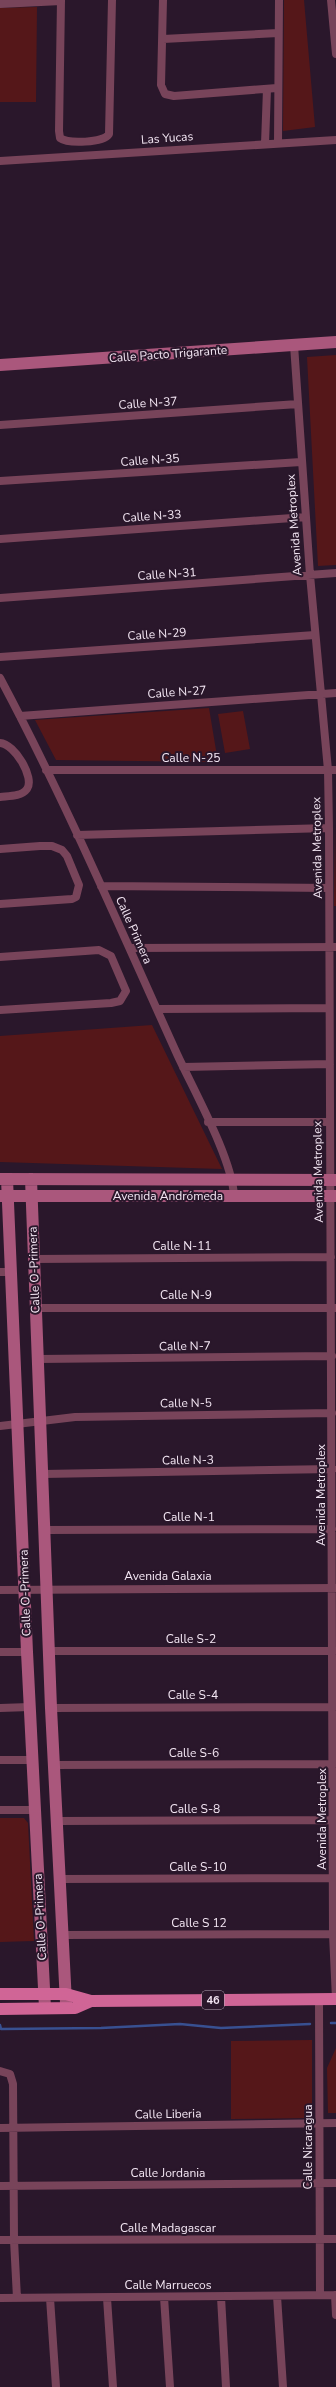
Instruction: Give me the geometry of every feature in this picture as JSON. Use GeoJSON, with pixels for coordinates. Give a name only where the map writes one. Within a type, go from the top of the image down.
{"type":"FeatureCollection","features":[{"type":"Feature","properties":{"kind":"main road","name":"46"},"geometry":{"type":"LineString","coordinates":[[0,1994],[66,1994],[91,2001],[336,1999]]}},
{"type":"Feature","properties":{"kind":"main road","name":"46"},"geometry":{"type":"LineString","coordinates":[[0,2009],[75,2008],[91,2001]]}},
{"type":"Feature","properties":{"kind":"street"},"geometry":{"type":"LineString","coordinates":[[0,4],[61,0],[59,131],[60,138],[71,142],[104,139],[109,134],[112,0]]}},
{"type":"Feature","properties":{"kind":"street"},"geometry":{"type":"LineString","coordinates":[[163,0],[161,85],[165,94],[174,96],[278,88]]}},
{"type":"Feature","properties":{"kind":"street"},"geometry":{"type":"LineString","coordinates":[[278,143],[279,0]]}},
{"type":"Feature","properties":{"kind":"street"},"geometry":{"type":"LineString","coordinates":[[333,1],[336,54]]}},
{"type":"Feature","properties":{"kind":"street"},"geometry":{"type":"LineString","coordinates":[[163,39],[278,33]]}},
{"type":"Feature","properties":{"kind":"street"},"geometry":{"type":"LineString","coordinates":[[265,144],[267,89]]}},
{"type":"Feature","properties":{"kind":"street","name":"Las Yucas"},"geometry":{"type":"LineString","coordinates":[[0,161],[336,140]]}},
{"type":"Feature","properties":{"kind":"street","name":"Calle Pacto Trigarante"},"geometry":{"type":"LineString","coordinates":[[0,365],[336,342]]}},
{"type":"Feature","properties":{"kind":"street","name":"Avenida Metroplex"},"geometry":{"type":"LineString","coordinates":[[294,345],[301,462],[320,694],[332,770],[329,828],[329,888],[333,947],[329,1008],[330,1122],[333,1180],[331,1257],[334,1308],[332,1356],[335,1878],[333,1934],[336,1999]]}},
{"type":"Feature","properties":{"kind":"street","name":"Calle N-37"},"geometry":{"type":"LineString","coordinates":[[0,425],[298,404]]}},
{"type":"Feature","properties":{"kind":"street","name":"Calle N-35"},"geometry":{"type":"LineString","coordinates":[[0,482],[301,462]]}},
{"type":"Feature","properties":{"kind":"street","name":"Calle N-33"},"geometry":{"type":"LineString","coordinates":[[0,539],[306,517]]}},
{"type":"Feature","properties":{"kind":"street","name":"Calle N-31"},"geometry":{"type":"LineString","coordinates":[[0,598],[336,573]]}},
{"type":"Feature","properties":{"kind":"street","name":"Calle N-29"},"geometry":{"type":"LineString","coordinates":[[0,657],[315,635]]}},
{"type":"Feature","properties":{"kind":"street","name":"Calle Primera"},"geometry":{"type":"LineString","coordinates":[[0,678],[20,716],[130,948],[233,1180],[234,1196]]}},
{"type":"Feature","properties":{"kind":"street","name":"Calle N-27"},"geometry":{"type":"LineString","coordinates":[[20,716],[336,693]]}},
{"type":"Feature","properties":{"kind":"street"},"geometry":{"type":"LineString","coordinates":[[0,743],[8,745],[17,753],[28,775],[28,789],[22,794],[0,797]]}},
{"type":"Feature","properties":{"kind":"street","name":"Calle N-25"},"geometry":{"type":"LineString","coordinates":[[46,770],[332,770]]}},
{"type":"Feature","properties":{"kind":"street"},"geometry":{"type":"LineString","coordinates":[[77,835],[329,828]]}},
{"type":"Feature","properties":{"kind":"street"},"geometry":{"type":"LineString","coordinates":[[0,849],[40,846],[58,848],[67,856],[79,885],[76,897],[72,899],[0,904]]}},
{"type":"Feature","properties":{"kind":"street"},"geometry":{"type":"LineString","coordinates":[[101,886],[329,888]]}},
{"type":"Feature","properties":{"kind":"street"},"geometry":{"type":"LineString","coordinates":[[130,948],[333,947]]}},
{"type":"Feature","properties":{"kind":"street"},"geometry":{"type":"LineString","coordinates":[[0,957],[99,950],[111,956],[125,986],[124,996],[120,1000],[111,1003],[0,1010]]}},
{"type":"Feature","properties":{"kind":"street"},"geometry":{"type":"LineString","coordinates":[[157,1010],[329,1008]]}},
{"type":"Feature","properties":{"kind":"street"},"geometry":{"type":"LineString","coordinates":[[183,1067],[330,1064]]}},
{"type":"Feature","properties":{"kind":"street"},"geometry":{"type":"LineString","coordinates":[[208,1122],[330,1122]]}},
{"type":"Feature","properties":{"kind":"street","name":"Avenida Andrómeda"},"geometry":{"type":"LineString","coordinates":[[4,1179],[333,1180]]}},
{"type":"Feature","properties":{"kind":"street","name":"Calle O-Primera"},"geometry":{"type":"LineString","coordinates":[[4,1179],[6,1272],[18,1425],[32,1760],[45,2008]]}},
{"type":"Feature","properties":{"kind":"street","name":"Calle O-Primera"},"geometry":{"type":"LineString","coordinates":[[31,1179],[51,1708],[67,2008]]}},
{"type":"Feature","properties":{"kind":"street","name":"Avenida Andrómeda"},"geometry":{"type":"LineString","coordinates":[[4,1196],[333,1196]]}},
{"type":"Feature","properties":{"kind":"street","name":"Calle N-11"},"geometry":{"type":"LineString","coordinates":[[33,1258],[331,1257]]}},
{"type":"Feature","properties":{"kind":"street","name":"Calle N-9"},"geometry":{"type":"LineString","coordinates":[[36,1308],[334,1308]]}},
{"type":"Feature","properties":{"kind":"street","name":"Calle N-7"},"geometry":{"type":"LineString","coordinates":[[38,1359],[332,1356]]}},
{"type":"Feature","properties":{"kind":"street","name":"Calle N-5"},"geometry":{"type":"LineString","coordinates":[[0,1426],[75,1417],[332,1413]]}},
{"type":"Feature","properties":{"kind":"street","name":"Calle N-3"},"geometry":{"type":"LineString","coordinates":[[43,1474],[333,1469]]}},
{"type":"Feature","properties":{"kind":"street","name":"Calle N-1"},"geometry":{"type":"LineString","coordinates":[[45,1530],[332,1529]]}},
{"type":"Feature","properties":{"kind":"street","name":"Avenida Galaxia"},"geometry":{"type":"LineString","coordinates":[[0,1590],[47,1588],[334,1588]]}},
{"type":"Feature","properties":{"kind":"street","name":"Calle S-2"},"geometry":{"type":"LineString","coordinates":[[49,1651],[334,1651]]}},
{"type":"Feature","properties":{"kind":"street"},"geometry":{"type":"LineString","coordinates":[[0,1652],[27,1652]]}},
{"type":"Feature","properties":{"kind":"street"},"geometry":{"type":"LineString","coordinates":[[0,1708],[30,1707]]}},
{"type":"Feature","properties":{"kind":"street","name":"Calle S-4"},"geometry":{"type":"LineString","coordinates":[[51,1708],[334,1707]]}},
{"type":"Feature","properties":{"kind":"street"},"geometry":{"type":"LineString","coordinates":[[0,1760],[32,1760]]}},
{"type":"Feature","properties":{"kind":"street","name":"Calle S-6"},"geometry":{"type":"LineString","coordinates":[[55,1765],[334,1764]]}},
{"type":"Feature","properties":{"kind":"street"},"geometry":{"type":"LineString","coordinates":[[0,1810],[35,1810]]}},
{"type":"Feature","properties":{"kind":"street","name":"Calle S-8"},"geometry":{"type":"LineString","coordinates":[[57,1821],[334,1820]]}},
{"type":"Feature","properties":{"kind":"street","name":"Calle S-10"},"geometry":{"type":"LineString","coordinates":[[60,1880],[335,1878]]}},
{"type":"Feature","properties":{"kind":"street","name":"Calle S 12"},"geometry":{"type":"LineString","coordinates":[[64,1936],[333,1934]]}},
{"type":"Feature","properties":{"kind":"street","name":"Calle Nicaragua"},"geometry":{"type":"LineString","coordinates":[[319,1999],[320,2295]]}},
{"type":"Feature","properties":{"kind":"street"},"geometry":{"type":"LineString","coordinates":[[0,2071],[10,2074],[13,2084],[14,2240],[17,2298]]}},
{"type":"Feature","properties":{"kind":"street","name":"Calle Liberia"},"geometry":{"type":"LineString","coordinates":[[0,2128],[336,2123]]}},
{"type":"Feature","properties":{"kind":"street","name":"Calle Jordania"},"geometry":{"type":"LineString","coordinates":[[0,2186],[336,2183]]}},
{"type":"Feature","properties":{"kind":"street","name":"Calle Madagascar"},"geometry":{"type":"LineString","coordinates":[[0,2240],[336,2239]]}},
{"type":"Feature","properties":{"kind":"street"},"geometry":{"type":"LineString","coordinates":[[335,2295],[336,2315]]}},
{"type":"Feature","properties":{"kind":"street","name":"Calle Marruecos"},"geometry":{"type":"LineString","coordinates":[[0,2298],[164,2298],[335,2295]]}},
{"type":"Feature","properties":{"kind":"street"},"geometry":{"type":"LineString","coordinates":[[277,2296],[283,2387]]}},
{"type":"Feature","properties":{"kind":"street"},"geometry":{"type":"LineString","coordinates":[[221,2297],[226,2387]]}},
{"type":"Feature","properties":{"kind":"street"},"geometry":{"type":"LineString","coordinates":[[50,2298],[56,2387]]}},
{"type":"Feature","properties":{"kind":"street"},"geometry":{"type":"LineString","coordinates":[[107,2298],[113,2387]]}},
{"type":"Feature","properties":{"kind":"street"},"geometry":{"type":"LineString","coordinates":[[164,2298],[170,2387]]}},
{"type":"Feature","properties":{"kind":"shaded area"},"geometry":{"type":"Polygon","coordinates":[[[284,0],[304,0],[315,127],[283,131],[284,0]]]}},
{"type":"Feature","properties":{"kind":"shaded area"},"geometry":{"type":"Polygon","coordinates":[[[37,7],[36,102],[0,102],[0,8],[37,7]]]}},
{"type":"Feature","properties":{"kind":"shaded area"},"geometry":{"type":"Polygon","coordinates":[[[336,355],[336,565],[318,566],[307,357],[336,355]]]}},
{"type":"Feature","properties":{"kind":"shaded area"},"geometry":{"type":"Polygon","coordinates":[[[209,708],[218,762],[56,760],[35,720],[209,708]]]}},
{"type":"Feature","properties":{"kind":"shaded area"},"geometry":{"type":"Polygon","coordinates":[[[243,711],[250,749],[225,753],[218,714],[243,711]]]}},
{"type":"Feature","properties":{"kind":"shaded area"},"geometry":{"type":"Polygon","coordinates":[[[335,825],[336,906],[334,906],[335,825]]]}},
{"type":"Feature","properties":{"kind":"shaded area"},"geometry":{"type":"Polygon","coordinates":[[[152,1025],[222,1169],[0,1162],[0,1036],[152,1025]]]}},
{"type":"Feature","properties":{"kind":"shaded area"},"geometry":{"type":"Polygon","coordinates":[[[0,1818],[24,1818],[28,1823],[34,1941],[0,1942],[0,1818]]]}},
{"type":"Feature","properties":{"kind":"shaded area"},"geometry":{"type":"Polygon","coordinates":[[[312,2040],[312,2118],[231,2119],[231,2041],[312,2040]]]}},
{"type":"Feature","properties":{"kind":"shaded area"},"geometry":{"type":"Polygon","coordinates":[[[336,2048],[336,2113],[328,2113],[327,2068],[336,2048]]]}},
{"type":"Feature","properties":{"kind":"waterway"},"geometry":{"type":"LineString","coordinates":[[331,2023],[336,2023]]}},
{"type":"Feature","properties":{"kind":"waterway"},"geometry":{"type":"LineString","coordinates":[[0,2025],[1,2029],[101,2028],[180,2024],[221,2028],[310,2024]]}}]}
